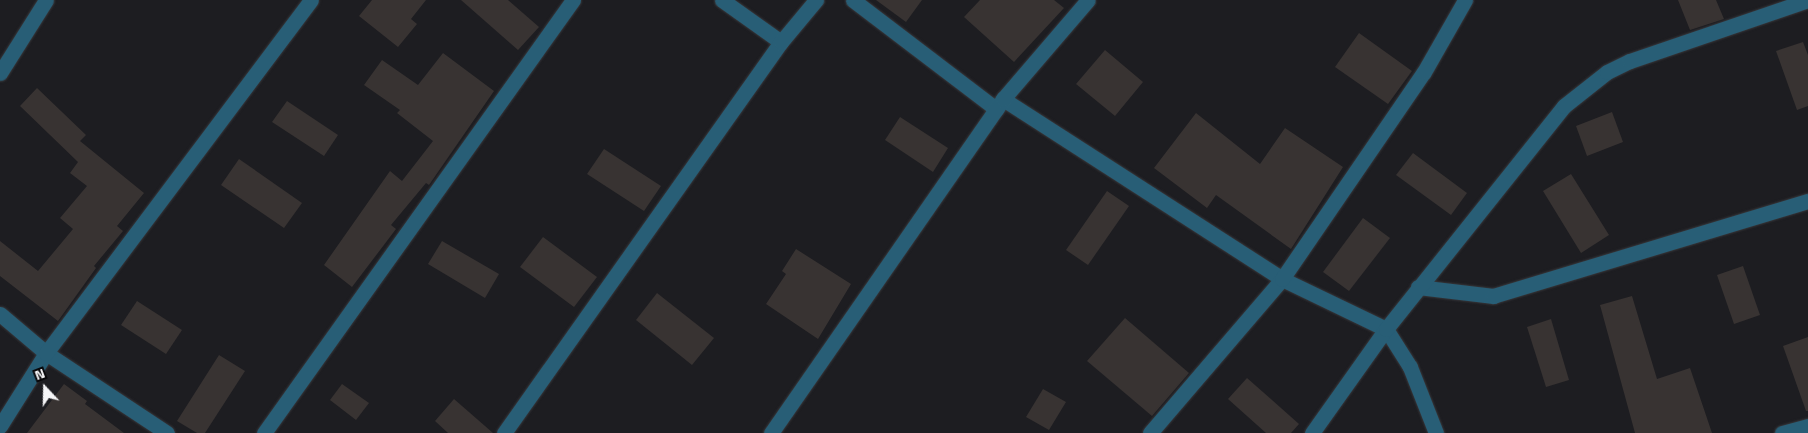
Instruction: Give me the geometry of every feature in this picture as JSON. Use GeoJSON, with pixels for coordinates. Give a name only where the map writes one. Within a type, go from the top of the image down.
{"type":"FeatureCollection","features":[{"type":"Feature","properties":{"kind":"street"},"geometry":{"type":"LineString","coordinates":[[0,73],[46,0]]}},
{"type":"Feature","properties":{"kind":"street"},"geometry":{"type":"LineString","coordinates":[[0,426],[46,353],[311,0]]}},
{"type":"Feature","properties":{"kind":"street"},"geometry":{"type":"LineString","coordinates":[[264,433],[573,0]]}},
{"type":"Feature","properties":{"kind":"street"},"geometry":{"type":"LineString","coordinates":[[722,0],[781,42]]}},
{"type":"Feature","properties":{"kind":"street"},"geometry":{"type":"LineString","coordinates":[[504,433],[781,42],[816,0]]}},
{"type":"Feature","properties":{"kind":"street"},"geometry":{"type":"LineString","coordinates":[[853,0],[1000,104],[1282,279],[1386,329],[1410,367],[1436,433]]}},
{"type":"Feature","properties":{"kind":"street"},"geometry":{"type":"LineString","coordinates":[[771,433],[1000,104],[1088,0]]}},
{"type":"Feature","properties":{"kind":"street"},"geometry":{"type":"LineString","coordinates":[[1150,433],[1282,279],[1424,72],[1465,0]]}},
{"type":"Feature","properties":{"kind":"street"},"geometry":{"type":"LineString","coordinates":[[1312,433],[1418,287],[1564,106],[1607,72],[1808,0]]}},
{"type":"Feature","properties":{"kind":"street"},"geometry":{"type":"LineString","coordinates":[[1418,287],[1493,296],[1808,202]]}},
{"type":"Feature","properties":{"kind":"street"},"geometry":{"type":"LineString","coordinates":[[0,314],[46,353],[167,433]]}},
{"type":"Feature","properties":{"kind":"street"},"geometry":{"type":"LineString","coordinates":[[1782,433],[1808,426]]}},
{"type":"Feature","properties":{"kind":"building"},"geometry":{"type":"Polygon","coordinates":[[[372,0],[426,0],[411,19],[417,24],[398,47],[359,16],[372,0]]]}},
{"type":"Feature","properties":{"kind":"building"},"geometry":{"type":"Polygon","coordinates":[[[461,0],[508,0],[539,27],[518,50],[461,0]]]}},
{"type":"Feature","properties":{"kind":"building"},"geometry":{"type":"Polygon","coordinates":[[[876,0],[922,0],[906,22],[876,0]]]}},
{"type":"Feature","properties":{"kind":"building"},"geometry":{"type":"Polygon","coordinates":[[[980,0],[1054,0],[1064,8],[1014,62],[964,17],[980,0]]]}},
{"type":"Feature","properties":{"kind":"building"},"geometry":{"type":"Polygon","coordinates":[[[1678,0],[1716,0],[1724,19],[1690,30],[1678,0]]]}},
{"type":"Feature","properties":{"kind":"building"},"geometry":{"type":"Polygon","coordinates":[[[1359,33],[1412,71],[1388,104],[1335,67],[1359,33]]]}},
{"type":"Feature","properties":{"kind":"building"},"geometry":{"type":"Polygon","coordinates":[[[1803,42],[1808,55],[1808,106],[1797,110],[1776,51],[1803,42]]]}},
{"type":"Feature","properties":{"kind":"building"},"geometry":{"type":"Polygon","coordinates":[[[1105,50],[1143,82],[1115,116],[1076,84],[1105,50]]]}},
{"type":"Feature","properties":{"kind":"building"},"geometry":{"type":"Polygon","coordinates":[[[443,53],[494,91],[429,185],[426,183],[391,225],[396,229],[352,287],[324,265],[390,171],[402,181],[433,141],[397,113],[400,110],[364,85],[382,60],[418,85],[443,53]]]}},
{"type":"Feature","properties":{"kind":"building"},"geometry":{"type":"Polygon","coordinates":[[[37,88],[86,135],[80,141],[144,193],[117,226],[123,231],[94,266],[96,268],[58,321],[0,276],[0,241],[38,271],[73,229],[60,218],[87,186],[70,173],[78,162],[20,106],[37,88]]]}},
{"type":"Feature","properties":{"kind":"building"},"geometry":{"type":"Polygon","coordinates":[[[287,101],[338,135],[324,156],[272,122],[287,101]]]}},
{"type":"Feature","properties":{"kind":"building"},"geometry":{"type":"Polygon","coordinates":[[[1612,112],[1623,142],[1587,156],[1576,126],[1612,112]]]}},
{"type":"Feature","properties":{"kind":"building"},"geometry":{"type":"Polygon","coordinates":[[[1196,113],[1260,164],[1285,128],[1343,167],[1291,249],[1216,195],[1207,208],[1154,168],[1196,113]]]}},
{"type":"Feature","properties":{"kind":"building"},"geometry":{"type":"Polygon","coordinates":[[[900,117],[948,148],[933,172],[885,140],[900,117]]]}},
{"type":"Feature","properties":{"kind":"building"},"geometry":{"type":"Polygon","coordinates":[[[604,149],[661,186],[644,211],[587,174],[604,149]]]}},
{"type":"Feature","properties":{"kind":"building"},"geometry":{"type":"Polygon","coordinates":[[[1413,153],[1467,193],[1451,215],[1396,175],[1413,153]]]}},
{"type":"Feature","properties":{"kind":"building"},"geometry":{"type":"Polygon","coordinates":[[[239,159],[302,203],[284,228],[221,185],[239,159]]]}},
{"type":"Feature","properties":{"kind":"building"},"geometry":{"type":"Polygon","coordinates":[[[1571,174],[1609,235],[1581,253],[1543,191],[1571,174]]]}},
{"type":"Feature","properties":{"kind":"building"},"geometry":{"type":"Polygon","coordinates":[[[1107,191],[1129,206],[1088,265],[1066,250],[1107,191]]]}},
{"type":"Feature","properties":{"kind":"building"},"geometry":{"type":"Polygon","coordinates":[[[1363,218],[1390,238],[1349,291],[1323,272],[1363,218]]]}},
{"type":"Feature","properties":{"kind":"building"},"geometry":{"type":"Polygon","coordinates":[[[543,237],[597,277],[574,307],[520,267],[543,237]]]}},
{"type":"Feature","properties":{"kind":"building"},"geometry":{"type":"Polygon","coordinates":[[[442,241],[499,274],[485,298],[428,264],[442,241]]]}},
{"type":"Feature","properties":{"kind":"building"},"geometry":{"type":"Polygon","coordinates":[[[796,249],[851,284],[818,339],[766,304],[786,274],[782,271],[796,249]]]}},
{"type":"Feature","properties":{"kind":"building"},"geometry":{"type":"Polygon","coordinates":[[[1743,266],[1760,315],[1734,324],[1717,275],[1743,266]]]}},
{"type":"Feature","properties":{"kind":"building"},"geometry":{"type":"Polygon","coordinates":[[[657,293],[714,338],[692,365],[636,320],[657,293]]]}},
{"type":"Feature","properties":{"kind":"building"},"geometry":{"type":"Polygon","coordinates":[[[1632,296],[1657,379],[1690,368],[1712,433],[1635,433],[1600,305],[1632,296]]]}},
{"type":"Feature","properties":{"kind":"building"},"geometry":{"type":"Polygon","coordinates":[[[137,301],[182,330],[166,354],[121,325],[137,301]]]}},
{"type":"Feature","properties":{"kind":"building"},"geometry":{"type":"Polygon","coordinates":[[[1125,318],[1189,373],[1152,416],[1087,361],[1125,318]]]}},
{"type":"Feature","properties":{"kind":"building"},"geometry":{"type":"Polygon","coordinates":[[[1551,319],[1569,380],[1546,387],[1527,327],[1551,319]]]}},
{"type":"Feature","properties":{"kind":"building"},"geometry":{"type":"Polygon","coordinates":[[[1808,337],[1808,411],[1806,411],[1783,346],[1808,337]]]}},
{"type":"Feature","properties":{"kind":"building"},"geometry":{"type":"Polygon","coordinates":[[[219,355],[245,371],[205,433],[197,433],[177,421],[219,355]]]}},
{"type":"Feature","properties":{"kind":"building"},"geometry":{"type":"Polygon","coordinates":[[[1247,378],[1299,424],[1291,433],[1266,433],[1228,399],[1247,378]]]}},
{"type":"Feature","properties":{"kind":"building"},"geometry":{"type":"Polygon","coordinates":[[[64,384],[87,401],[85,404],[124,433],[27,433],[64,384]]]}},
{"type":"Feature","properties":{"kind":"building"},"geometry":{"type":"Polygon","coordinates":[[[342,384],[369,403],[356,420],[330,400],[342,384]]]}},
{"type":"Feature","properties":{"kind":"building"},"geometry":{"type":"Polygon","coordinates":[[[1043,389],[1066,402],[1049,430],[1026,417],[1043,389]]]}},
{"type":"Feature","properties":{"kind":"building"},"geometry":{"type":"Polygon","coordinates":[[[454,399],[493,433],[448,433],[435,421],[454,399]]]}}]}
